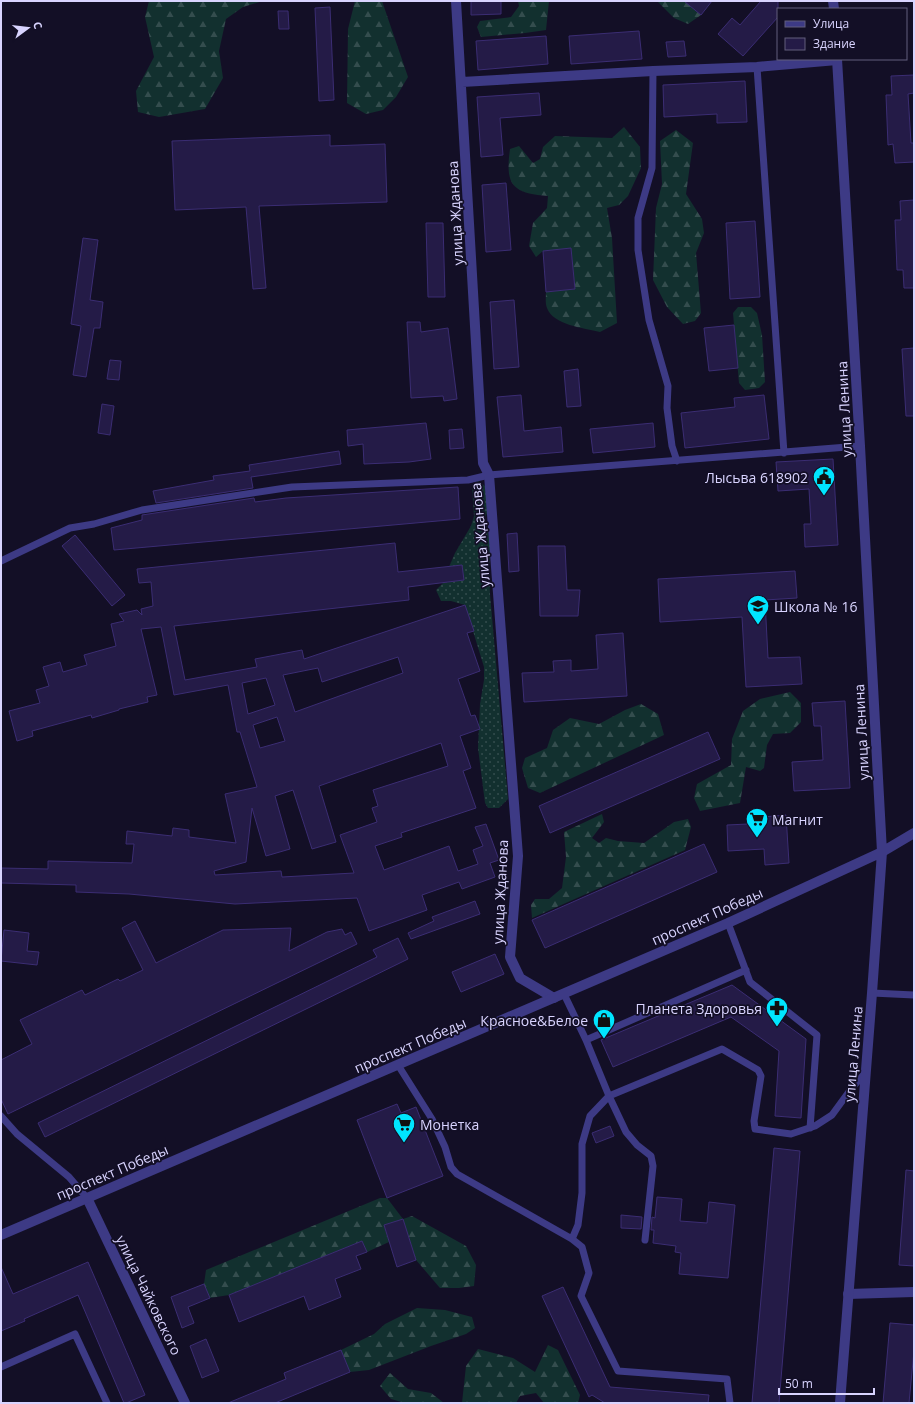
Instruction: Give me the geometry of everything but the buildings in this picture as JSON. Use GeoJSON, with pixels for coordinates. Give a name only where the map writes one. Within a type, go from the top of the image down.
{"type":"FeatureCollection","features":[{"type":"Feature","properties":{"kind":"street","name":"улица Жданова"},"geometry":{"type":"LineString","coordinates":[[456,1],[462,82],[483,463],[489,475],[518,856],[510,957],[520,978],[559,996]]}},
{"type":"Feature","properties":{"kind":"street"},"geometry":{"type":"LineString","coordinates":[[462,82],[654,71],[757,67],[837,60]]}},
{"type":"Feature","properties":{"kind":"street","name":"улица Ленина"},"geometry":{"type":"LineString","coordinates":[[837,60],[882,852],[840,1403]]}},
{"type":"Feature","properties":{"kind":"street","name":"проспект Победы"},"geometry":{"type":"LineString","coordinates":[[1,1235],[728,923],[882,852],[914,834]]}},
{"type":"Feature","properties":{"kind":"street","name":"улица Чайковского"},"geometry":{"type":"LineString","coordinates":[[87,1198],[184,1403]]}},
{"type":"Feature","properties":{"kind":"street"},"geometry":{"type":"LineString","coordinates":[[848,1294],[914,1292]]}},
{"type":"Feature","properties":{"kind":"lane"},"geometry":{"type":"LineString","coordinates":[[757,67],[784,453]]}},
{"type":"Feature","properties":{"kind":"lane"},"geometry":{"type":"LineString","coordinates":[[654,71],[652,168],[638,218],[638,250],[649,320],[668,386],[666,408],[672,446],[677,461]]}},
{"type":"Feature","properties":{"kind":"lane"},"geometry":{"type":"LineString","coordinates":[[1,562],[70,528],[94,524],[142,510],[292,487],[468,480],[489,475],[860,446]]}},
{"type":"Feature","properties":{"kind":"lane"},"geometry":{"type":"LineString","coordinates":[[728,923],[750,982],[817,1035],[810,1128]]}},
{"type":"Feature","properties":{"kind":"lane"},"geometry":{"type":"LineString","coordinates":[[586,1040],[746,970]]}},
{"type":"Feature","properties":{"kind":"lane"},"geometry":{"type":"LineString","coordinates":[[872,993],[914,995]]}},
{"type":"Feature","properties":{"kind":"lane"},"geometry":{"type":"LineString","coordinates":[[559,996],[586,1040],[609,1096],[626,1132],[637,1145],[651,1156],[654,1166],[645,1240]]}},
{"type":"Feature","properties":{"kind":"lane"},"geometry":{"type":"LineString","coordinates":[[572,1239],[578,1225],[582,1193],[582,1144],[590,1116],[609,1096],[722,1049],[758,1070],[761,1076],[754,1121],[755,1130],[791,1134],[810,1128],[832,1116],[851,1088],[866,1072]]}},
{"type":"Feature","properties":{"kind":"lane"},"geometry":{"type":"LineString","coordinates":[[398,1065],[432,1119],[445,1147],[451,1167],[457,1174],[572,1239],[582,1247],[589,1273],[581,1296],[618,1371],[726,1379],[730,1403]]}},
{"type":"Feature","properties":{"kind":"lane"},"geometry":{"type":"LineString","coordinates":[[1,1116],[17,1134],[69,1177],[87,1198]]}},
{"type":"Feature","properties":{"kind":"lane"},"geometry":{"type":"LineString","coordinates":[[1,1367],[75,1334],[107,1403]]}},
{"type":"Feature","properties":{"kind":"green space"},"geometry":{"type":"Polygon","coordinates":[[[149,1],[263,1],[243,7],[226,19],[219,51],[223,78],[205,109],[159,117],[138,112],[136,91],[154,57],[145,17],[149,1]]]}},
{"type":"Feature","properties":{"kind":"green space"},"geometry":{"type":"Polygon","coordinates":[[[355,1],[382,1],[408,77],[396,97],[383,110],[366,114],[347,103],[348,29],[355,1]]]}},
{"type":"Feature","properties":{"kind":"green space"},"geometry":{"type":"Polygon","coordinates":[[[518,1],[549,1],[546,30],[481,37],[477,27],[480,21],[511,17],[519,6],[518,1]]]}},
{"type":"Feature","properties":{"kind":"green space"},"geometry":{"type":"Polygon","coordinates":[[[657,1],[684,1],[701,15],[688,24],[674,18],[657,1]]]}},
{"type":"Feature","properties":{"kind":"green space"},"geometry":{"type":"Polygon","coordinates":[[[624,127],[640,147],[641,168],[628,196],[619,205],[607,208],[612,238],[617,323],[600,332],[562,322],[550,314],[547,308],[546,292],[575,289],[571,249],[543,251],[536,257],[529,246],[533,223],[547,208],[548,196],[526,192],[514,185],[510,179],[509,171],[510,149],[519,146],[533,163],[540,159],[543,147],[555,136],[612,138],[624,127]]]}},
{"type":"Feature","properties":{"kind":"green space"},"geometry":{"type":"Polygon","coordinates":[[[676,130],[693,143],[686,194],[702,219],[704,233],[696,253],[701,313],[695,321],[683,324],[667,307],[653,280],[656,208],[662,184],[660,141],[676,130]]]}},
{"type":"Feature","properties":{"kind":"green space"},"geometry":{"type":"Polygon","coordinates":[[[738,307],[751,307],[757,313],[762,335],[765,382],[759,388],[745,390],[739,383],[733,313],[738,307]]]}},
{"type":"Feature","properties":{"kind":"green space"},"geometry":{"type":"Polygon","coordinates":[[[478,481],[485,486],[489,509],[485,518],[491,548],[489,568],[490,594],[508,799],[499,808],[488,808],[485,803],[478,748],[480,704],[484,680],[484,667],[465,605],[451,601],[441,601],[436,590],[443,583],[464,580],[462,565],[449,567],[455,553],[471,526],[474,516],[472,487],[473,484],[478,481]]]}},
{"type":"Feature","properties":{"kind":"green space"},"geometry":{"type":"Polygon","coordinates":[[[790,692],[801,703],[801,722],[790,733],[773,734],[767,745],[764,768],[760,771],[746,767],[740,803],[700,811],[694,798],[697,784],[731,765],[732,739],[743,711],[760,699],[790,692]]]}},
{"type":"Feature","properties":{"kind":"green space"},"geometry":{"type":"Polygon","coordinates":[[[641,704],[658,714],[664,735],[540,793],[528,788],[522,768],[525,758],[547,748],[553,730],[570,718],[599,724],[625,710],[641,704]]]}},
{"type":"Feature","properties":{"kind":"green space"},"geometry":{"type":"Polygon","coordinates":[[[602,814],[604,822],[592,838],[599,843],[606,838],[618,841],[644,843],[674,822],[688,819],[691,827],[685,850],[532,918],[531,905],[535,899],[549,899],[562,888],[566,857],[564,832],[602,814]]]}},
{"type":"Feature","properties":{"kind":"green space"},"geometry":{"type":"Polygon","coordinates":[[[380,1198],[387,1198],[403,1219],[384,1225],[389,1242],[367,1252],[362,1241],[229,1295],[210,1298],[204,1284],[206,1270],[380,1198]]]}},
{"type":"Feature","properties":{"kind":"green space"},"geometry":{"type":"Polygon","coordinates":[[[412,1216],[466,1246],[476,1265],[474,1286],[440,1288],[416,1260],[403,1219],[412,1216]]]}},
{"type":"Feature","properties":{"kind":"green space"},"geometry":{"type":"Polygon","coordinates":[[[417,1308],[445,1310],[472,1317],[475,1328],[466,1334],[369,1370],[350,1372],[341,1350],[374,1334],[385,1324],[417,1308]]]}},
{"type":"Feature","properties":{"kind":"green space"},"geometry":{"type":"Polygon","coordinates":[[[548,1345],[558,1350],[580,1395],[578,1403],[544,1403],[536,1393],[520,1396],[516,1403],[462,1403],[466,1366],[478,1349],[513,1358],[535,1372],[548,1345]]]}},
{"type":"Feature","properties":{"kind":"green space"},"geometry":{"type":"Polygon","coordinates":[[[390,1373],[408,1389],[431,1393],[444,1403],[405,1403],[391,1399],[380,1386],[390,1373]]]}},
{"type":"Feature","properties":{"kind":"place","name":"Лысьва 618902"},"geometry":{"type":"Point","coordinates":[824,496]}},
{"type":"Feature","properties":{"kind":"place","name":"Школа № 16"},"geometry":{"type":"Point","coordinates":[758,626]}},
{"type":"Feature","properties":{"kind":"place","name":"Магнит"},"geometry":{"type":"Point","coordinates":[757,838]}},
{"type":"Feature","properties":{"kind":"place","name":"Планета Здоровья"},"geometry":{"type":"Point","coordinates":[777,1028]}},
{"type":"Feature","properties":{"kind":"place","name":"Красное&Белое"},"geometry":{"type":"Point","coordinates":[604,1040]}},
{"type":"Feature","properties":{"kind":"place","name":"Монетка"},"geometry":{"type":"Point","coordinates":[404,1144]}}]}
